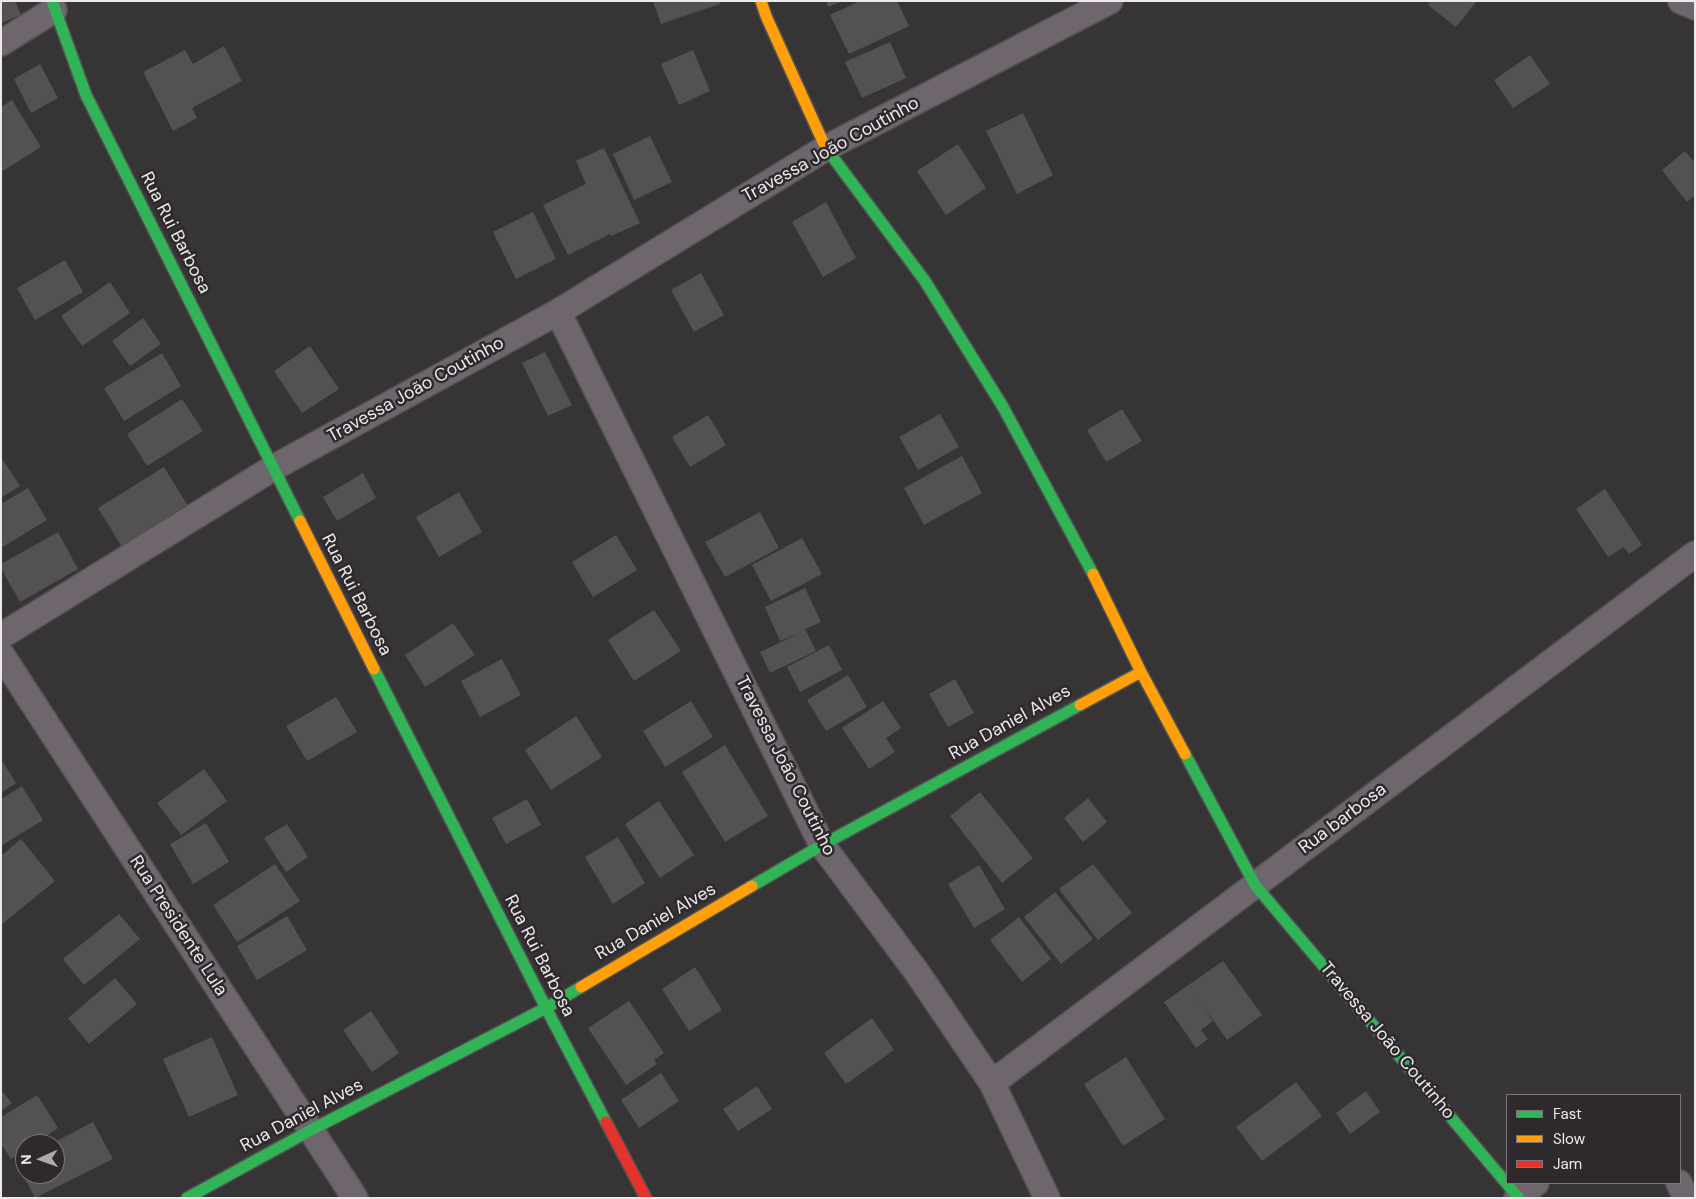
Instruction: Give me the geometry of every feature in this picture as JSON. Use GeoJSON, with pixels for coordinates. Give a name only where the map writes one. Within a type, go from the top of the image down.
{"type":"FeatureCollection","features":[{"type":"Feature","properties":{"kind":"street","name":"Travessa João Coutinho"},"geometry":{"type":"LineString","coordinates":[[761,1],[764,14],[826,148],[925,281],[1003,407],[1090,569],[1141,672],[1255,885],[1506,1171]]}},
{"type":"Feature","properties":{"kind":"street","name":"Travessa João Coutinho"},"geometry":{"type":"LineString","coordinates":[[1,636],[273,468],[558,312],[826,148],[1110,1]]}},
{"type":"Feature","properties":{"kind":"street"},"geometry":{"type":"LineString","coordinates":[[1681,1],[1695,7]]}},
{"type":"Feature","properties":{"kind":"street"},"geometry":{"type":"LineString","coordinates":[[1,43],[53,6]]}},
{"type":"Feature","properties":{"kind":"street","name":"Rua Rui Barbosa"},"geometry":{"type":"LineString","coordinates":[[53,6],[86,95],[546,1008],[646,1198]]}},
{"type":"Feature","properties":{"kind":"street","name":"Travessa João Coutinho"},"geometry":{"type":"LineString","coordinates":[[558,312],[822,845],[916,971],[992,1083],[1048,1198]]}},
{"type":"Feature","properties":{"kind":"street","name":"Rua barbosa"},"geometry":{"type":"LineString","coordinates":[[992,1083],[1695,554]]}},
{"type":"Feature","properties":{"kind":"street","name":"Rua Presidente Lula"},"geometry":{"type":"LineString","coordinates":[[1,654],[355,1198]]}},
{"type":"Feature","properties":{"kind":"street","name":"Rua Daniel Alves"},"geometry":{"type":"LineString","coordinates":[[187,1198],[311,1130],[546,1008],[822,845],[1141,672]]}},
{"type":"Feature","properties":{"kind":"street"},"geometry":{"type":"LineString","coordinates":[[1679,1184],[1686,1198]]}},
{"type":"Feature","properties":{"kind":"building"},"geometry":{"type":"Polygon","coordinates":[[[1,1],[15,1],[21,15],[1,23],[1,1]]]}},
{"type":"Feature","properties":{"kind":"building"},"geometry":{"type":"Polygon","coordinates":[[[653,1],[720,1],[720,4],[661,24],[653,1]]]}},
{"type":"Feature","properties":{"kind":"building"},"geometry":{"type":"Polygon","coordinates":[[[826,1],[842,1],[828,7],[826,1]]]}},
{"type":"Feature","properties":{"kind":"building"},"geometry":{"type":"Polygon","coordinates":[[[860,1],[897,1],[909,26],[849,54],[830,15],[860,1]]]}},
{"type":"Feature","properties":{"kind":"building"},"geometry":{"type":"Polygon","coordinates":[[[1431,1],[1477,1],[1456,27],[1428,5],[1431,1]]]}},
{"type":"Feature","properties":{"kind":"building"},"geometry":{"type":"Polygon","coordinates":[[[890,42],[906,78],[862,98],[845,62],[890,42]]]}},
{"type":"Feature","properties":{"kind":"building"},"geometry":{"type":"Polygon","coordinates":[[[224,46],[242,81],[192,108],[197,118],[173,131],[143,72],[185,50],[193,64],[224,46]]]}},
{"type":"Feature","properties":{"kind":"building"},"geometry":{"type":"Polygon","coordinates":[[[693,50],[710,91],[679,105],[661,64],[693,50]]]}},
{"type":"Feature","properties":{"kind":"building"},"geometry":{"type":"Polygon","coordinates":[[[1530,55],[1550,84],[1513,108],[1494,80],[1530,55]]]}},
{"type":"Feature","properties":{"kind":"building"},"geometry":{"type":"Polygon","coordinates":[[[40,64],[58,98],[31,113],[14,79],[40,64]]]}},
{"type":"Feature","properties":{"kind":"building"},"geometry":{"type":"Polygon","coordinates":[[[12,100],[41,147],[1,172],[1,107],[12,100]]]}},
{"type":"Feature","properties":{"kind":"building"},"geometry":{"type":"Polygon","coordinates":[[[1023,113],[1053,175],[1017,194],[986,131],[1023,113]]]}},
{"type":"Feature","properties":{"kind":"building"},"geometry":{"type":"Polygon","coordinates":[[[650,136],[672,182],[634,200],[613,154],[650,136]]]}},
{"type":"Feature","properties":{"kind":"building"},"geometry":{"type":"Polygon","coordinates":[[[958,144],[986,188],[946,215],[917,171],[958,144]]]}},
{"type":"Feature","properties":{"kind":"building"},"geometry":{"type":"Polygon","coordinates":[[[604,148],[640,223],[611,236],[610,234],[568,255],[543,205],[586,184],[576,161],[604,148]]]}},
{"type":"Feature","properties":{"kind":"building"},"geometry":{"type":"Polygon","coordinates":[[[1685,151],[1695,163],[1695,195],[1687,202],[1662,170],[1685,151]]]}},
{"type":"Feature","properties":{"kind":"building"},"geometry":{"type":"Polygon","coordinates":[[[826,202],[856,258],[823,277],[792,222],[826,202]]]}},
{"type":"Feature","properties":{"kind":"building"},"geometry":{"type":"Polygon","coordinates":[[[533,212],[556,259],[516,279],[493,232],[533,212]]]}},
{"type":"Feature","properties":{"kind":"building"},"geometry":{"type":"Polygon","coordinates":[[[65,260],[83,292],[35,320],[17,288],[65,260]]]}},
{"type":"Feature","properties":{"kind":"building"},"geometry":{"type":"Polygon","coordinates":[[[701,273],[724,315],[694,332],[671,290],[701,273]]]}},
{"type":"Feature","properties":{"kind":"building"},"geometry":{"type":"Polygon","coordinates":[[[110,282],[130,313],[82,346],[61,316],[110,282]]]}},
{"type":"Feature","properties":{"kind":"building"},"geometry":{"type":"Polygon","coordinates":[[[143,318],[161,344],[130,366],[112,341],[143,318]]]}},
{"type":"Feature","properties":{"kind":"building"},"geometry":{"type":"Polygon","coordinates":[[[310,346],[339,389],[302,413],[274,371],[310,346]]]}},
{"type":"Feature","properties":{"kind":"building"},"geometry":{"type":"Polygon","coordinates":[[[545,352],[572,405],[548,416],[522,363],[545,352]]]}},
{"type":"Feature","properties":{"kind":"building"},"geometry":{"type":"Polygon","coordinates":[[[162,353],[181,386],[124,421],[104,388],[162,353]]]}},
{"type":"Feature","properties":{"kind":"building"},"geometry":{"type":"Polygon","coordinates":[[[182,399],[203,431],[147,466],[127,434],[182,399]]]}},
{"type":"Feature","properties":{"kind":"building"},"geometry":{"type":"Polygon","coordinates":[[[1122,409],[1142,441],[1106,462],[1087,430],[1122,409]]]}},
{"type":"Feature","properties":{"kind":"building"},"geometry":{"type":"Polygon","coordinates":[[[940,414],[959,447],[918,470],[899,437],[940,414]]]}},
{"type":"Feature","properties":{"kind":"building"},"geometry":{"type":"Polygon","coordinates":[[[708,415],[726,445],[690,467],[672,437],[708,415]]]}},
{"type":"Feature","properties":{"kind":"building"},"geometry":{"type":"Polygon","coordinates":[[[962,456],[982,493],[924,525],[904,488],[962,456]]]}},
{"type":"Feature","properties":{"kind":"building"},"geometry":{"type":"Polygon","coordinates":[[[1,457],[20,486],[1,498],[1,457]]]}},
{"type":"Feature","properties":{"kind":"building"},"geometry":{"type":"Polygon","coordinates":[[[164,467],[188,506],[122,547],[98,508],[164,467]]]}},
{"type":"Feature","properties":{"kind":"building"},"geometry":{"type":"Polygon","coordinates":[[[363,473],[376,498],[337,521],[323,497],[363,473]]]}},
{"type":"Feature","properties":{"kind":"building"},"geometry":{"type":"Polygon","coordinates":[[[28,488],[47,520],[1,548],[1,504],[28,488]]]}},
{"type":"Feature","properties":{"kind":"building"},"geometry":{"type":"Polygon","coordinates":[[[1605,489],[1642,545],[1629,554],[1624,547],[1608,557],[1576,509],[1605,489]]]}},
{"type":"Feature","properties":{"kind":"building"},"geometry":{"type":"Polygon","coordinates":[[[459,492],[482,532],[439,557],[416,517],[459,492]]]}},
{"type":"Feature","properties":{"kind":"building"},"geometry":{"type":"Polygon","coordinates":[[[760,512],[779,548],[725,577],[705,542],[760,512]]]}},
{"type":"Feature","properties":{"kind":"building"},"geometry":{"type":"Polygon","coordinates":[[[58,532],[78,569],[20,602],[1,568],[1,564],[58,532]]]}},
{"type":"Feature","properties":{"kind":"building"},"geometry":{"type":"Polygon","coordinates":[[[616,535],[637,570],[593,597],[572,562],[616,535]]]}},
{"type":"Feature","properties":{"kind":"building"},"geometry":{"type":"Polygon","coordinates":[[[802,538],[822,574],[771,601],[752,565],[802,538]]]}},
{"type":"Feature","properties":{"kind":"building"},"geometry":{"type":"Polygon","coordinates":[[[805,588],[821,622],[805,629],[816,651],[770,673],[760,652],[802,632],[780,641],[765,607],[805,588]]]}},
{"type":"Feature","properties":{"kind":"building"},"geometry":{"type":"Polygon","coordinates":[[[654,610],[681,651],[634,681],[608,640],[654,610]]]}},
{"type":"Feature","properties":{"kind":"building"},"geometry":{"type":"Polygon","coordinates":[[[453,623],[475,655],[425,687],[405,655],[453,623]]]}},
{"type":"Feature","properties":{"kind":"building"},"geometry":{"type":"Polygon","coordinates":[[[829,645],[842,670],[800,692],[787,667],[829,645]]]}},
{"type":"Feature","properties":{"kind":"building"},"geometry":{"type":"Polygon","coordinates":[[[502,659],[521,695],[480,717],[461,681],[502,659]]]}},
{"type":"Feature","properties":{"kind":"building"},"geometry":{"type":"Polygon","coordinates":[[[848,675],[867,707],[826,731],[807,700],[848,675]]]}},
{"type":"Feature","properties":{"kind":"building"},"geometry":{"type":"Polygon","coordinates":[[[955,679],[974,713],[948,727],[929,694],[955,679]]]}},
{"type":"Feature","properties":{"kind":"building"},"geometry":{"type":"Polygon","coordinates":[[[336,697],[357,732],[307,761],[286,726],[336,697]]]}},
{"type":"Feature","properties":{"kind":"building"},"geometry":{"type":"Polygon","coordinates":[[[691,701],[713,737],[665,767],[643,731],[691,701]]]}},
{"type":"Feature","properties":{"kind":"building"},"geometry":{"type":"Polygon","coordinates":[[[883,701],[901,728],[886,738],[895,752],[869,769],[842,728],[883,701]]]}},
{"type":"Feature","properties":{"kind":"building"},"geometry":{"type":"Polygon","coordinates":[[[576,716],[602,757],[551,790],[525,750],[576,716]]]}},
{"type":"Feature","properties":{"kind":"building"},"geometry":{"type":"Polygon","coordinates":[[[725,745],[768,816],[725,842],[682,772],[725,745]]]}},
{"type":"Feature","properties":{"kind":"building"},"geometry":{"type":"Polygon","coordinates":[[[1,759],[16,783],[1,793],[1,759]]]}},
{"type":"Feature","properties":{"kind":"building"},"geometry":{"type":"Polygon","coordinates":[[[204,769],[227,801],[181,835],[157,803],[204,769]]]}},
{"type":"Feature","properties":{"kind":"building"},"geometry":{"type":"Polygon","coordinates":[[[22,786],[43,820],[1,846],[1,799],[22,786]]]}},
{"type":"Feature","properties":{"kind":"building"},"geometry":{"type":"Polygon","coordinates":[[[980,792],[1033,858],[1002,883],[950,816],[980,792]]]}},
{"type":"Feature","properties":{"kind":"building"},"geometry":{"type":"Polygon","coordinates":[[[1088,798],[1107,822],[1083,842],[1064,818],[1088,798]]]}},
{"type":"Feature","properties":{"kind":"building"},"geometry":{"type":"Polygon","coordinates":[[[527,799],[541,825],[506,844],[492,818],[527,799]]]}},
{"type":"Feature","properties":{"kind":"building"},"geometry":{"type":"Polygon","coordinates":[[[659,801],[694,855],[660,878],[625,824],[659,801]]]}},
{"type":"Feature","properties":{"kind":"building"},"geometry":{"type":"Polygon","coordinates":[[[206,823],[229,862],[193,884],[170,844],[206,823]]]}},
{"type":"Feature","properties":{"kind":"building"},"geometry":{"type":"Polygon","coordinates":[[[287,824],[308,857],[286,872],[264,838],[287,824]]]}},
{"type":"Feature","properties":{"kind":"building"},"geometry":{"type":"Polygon","coordinates":[[[618,837],[645,883],[613,904],[585,857],[618,837]]]}},
{"type":"Feature","properties":{"kind":"building"},"geometry":{"type":"Polygon","coordinates":[[[21,839],[55,881],[1,925],[1,856],[21,839]]]}},
{"type":"Feature","properties":{"kind":"building"},"geometry":{"type":"Polygon","coordinates":[[[275,864],[300,901],[237,942],[213,905],[275,864]]]}},
{"type":"Feature","properties":{"kind":"building"},"geometry":{"type":"Polygon","coordinates":[[[1093,864],[1132,913],[1098,940],[1059,889],[1093,864]]]}},
{"type":"Feature","properties":{"kind":"building"},"geometry":{"type":"Polygon","coordinates":[[[979,865],[1005,909],[974,928],[948,884],[979,865]]]}},
{"type":"Feature","properties":{"kind":"building"},"geometry":{"type":"Polygon","coordinates":[[[1055,892],[1093,939],[1061,964],[1024,917],[1055,892]]]}},
{"type":"Feature","properties":{"kind":"building"},"geometry":{"type":"Polygon","coordinates":[[[119,914],[140,939],[84,985],[63,959],[119,914]]]}},
{"type":"Feature","properties":{"kind":"building"},"geometry":{"type":"Polygon","coordinates":[[[287,916],[307,950],[257,980],[237,946],[287,916]]]}},
{"type":"Feature","properties":{"kind":"building"},"geometry":{"type":"Polygon","coordinates":[[[1019,917],[1051,959],[1022,982],[990,940],[1019,917]]]}},
{"type":"Feature","properties":{"kind":"building"},"geometry":{"type":"Polygon","coordinates":[[[1223,961],[1262,1015],[1227,1040],[1197,997],[1213,1021],[1201,1030],[1208,1039],[1196,1048],[1164,1002],[1223,961]]]}},
{"type":"Feature","properties":{"kind":"building"},"geometry":{"type":"Polygon","coordinates":[[[695,967],[722,1010],[689,1031],[662,989],[695,967]]]}},
{"type":"Feature","properties":{"kind":"building"},"geometry":{"type":"Polygon","coordinates":[[[115,978],[137,1004],[89,1044],[68,1018],[115,978]]]}},
{"type":"Feature","properties":{"kind":"building"},"geometry":{"type":"Polygon","coordinates":[[[629,1001],[664,1053],[654,1060],[657,1064],[626,1085],[588,1028],[629,1001]]]}},
{"type":"Feature","properties":{"kind":"building"},"geometry":{"type":"Polygon","coordinates":[[[371,1011],[399,1053],[372,1072],[343,1030],[371,1011]]]}},
{"type":"Feature","properties":{"kind":"building"},"geometry":{"type":"Polygon","coordinates":[[[872,1018],[894,1050],[846,1084],[824,1053],[872,1018]]]}},
{"type":"Feature","properties":{"kind":"building"},"geometry":{"type":"Polygon","coordinates":[[[212,1037],[238,1095],[189,1117],[163,1059],[212,1037]]]}},
{"type":"Feature","properties":{"kind":"building"},"geometry":{"type":"Polygon","coordinates":[[[1126,1057],[1165,1119],[1123,1146],[1084,1084],[1126,1057]]]}},
{"type":"Feature","properties":{"kind":"building"},"geometry":{"type":"Polygon","coordinates":[[[661,1073],[679,1101],[639,1128],[621,1100],[661,1073]]]}},
{"type":"Feature","properties":{"kind":"building"},"geometry":{"type":"Polygon","coordinates":[[[1296,1082],[1322,1116],[1262,1161],[1236,1127],[1296,1082]]]}},
{"type":"Feature","properties":{"kind":"building"},"geometry":{"type":"Polygon","coordinates":[[[757,1086],[772,1109],[738,1131],[723,1109],[757,1086]]]}},
{"type":"Feature","properties":{"kind":"building"},"geometry":{"type":"Polygon","coordinates":[[[1,1090],[12,1103],[1,1111],[1,1090]]]}},
{"type":"Feature","properties":{"kind":"building"},"geometry":{"type":"Polygon","coordinates":[[[1366,1091],[1380,1112],[1350,1134],[1336,1113],[1366,1091]]]}},
{"type":"Feature","properties":{"kind":"building"},"geometry":{"type":"Polygon","coordinates":[[[37,1095],[58,1128],[49,1134],[15,1134],[15,1156],[11,1159],[1,1144],[1,1117],[37,1095]]]}},
{"type":"Feature","properties":{"kind":"building"},"geometry":{"type":"Polygon","coordinates":[[[93,1122],[113,1159],[65,1183],[65,1137],[93,1122]]]}},
{"type":"Feature","properties":{"kind":"building"},"geometry":{"type":"Polygon","coordinates":[[[28,1184],[63,1184],[35,1198],[28,1184]]]}},
{"type":"Feature","properties":{"kind":"traffic: fast"},"geometry":{"type":"LineString","coordinates":[[52,1],[86,95],[300,521]]}},
{"type":"Feature","properties":{"kind":"traffic: fast"},"geometry":{"type":"LineString","coordinates":[[823,142],[925,281],[1003,407],[1093,574]]}},
{"type":"Feature","properties":{"kind":"traffic: fast"},"geometry":{"type":"LineString","coordinates":[[374,669],[606,1122]]}},
{"type":"Feature","properties":{"kind":"traffic: fast"},"geometry":{"type":"LineString","coordinates":[[752,886],[822,845],[1080,705]]}},
{"type":"Feature","properties":{"kind":"traffic: fast"},"geometry":{"type":"LineString","coordinates":[[1185,754],[1255,885],[1506,1183]]}},
{"type":"Feature","properties":{"kind":"traffic: fast"},"geometry":{"type":"LineString","coordinates":[[187,1198],[311,1130],[546,1008],[581,987]]}},
{"type":"Feature","properties":{"kind":"traffic: fast"},"geometry":{"type":"LineString","coordinates":[[1507,1184],[1518,1197]]}},
{"type":"Feature","properties":{"kind":"traffic: slow"},"geometry":{"type":"LineString","coordinates":[[761,1],[823,142]]}},
{"type":"Feature","properties":{"kind":"traffic: slow"},"geometry":{"type":"LineString","coordinates":[[300,521],[374,669]]}},
{"type":"Feature","properties":{"kind":"traffic: slow"},"geometry":{"type":"LineString","coordinates":[[1093,574],[1141,672],[1185,754]]}},
{"type":"Feature","properties":{"kind":"traffic: slow"},"geometry":{"type":"LineString","coordinates":[[1080,705],[1141,672]]}},
{"type":"Feature","properties":{"kind":"traffic: slow"},"geometry":{"type":"LineString","coordinates":[[581,987],[752,886]]}},
{"type":"Feature","properties":{"kind":"traffic: jam"},"geometry":{"type":"LineString","coordinates":[[606,1122],[646,1198]]}}]}
